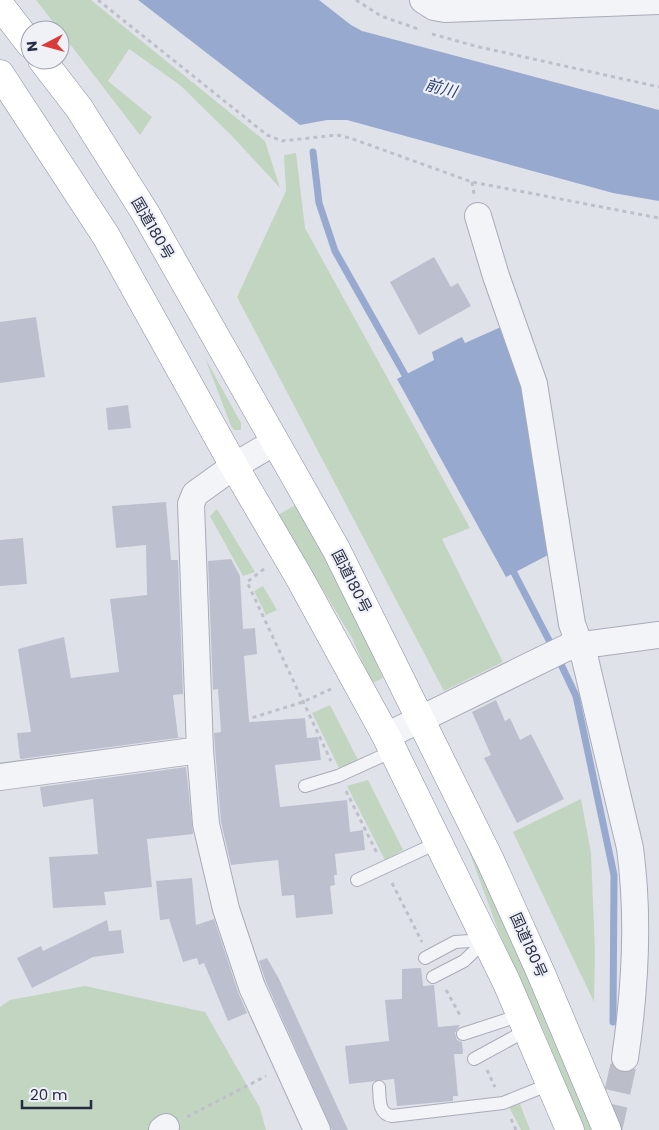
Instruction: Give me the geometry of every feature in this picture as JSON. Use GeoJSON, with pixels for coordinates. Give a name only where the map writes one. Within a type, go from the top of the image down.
{"type":"FeatureCollection","features":[{"type":"Feature","properties":{"kind":"highway"},"geometry":{"type":"LineString","coordinates":[[0,5],[20,31]]}},
{"type":"Feature","properties":{"kind":"highway","name":"国道180号"},"geometry":{"type":"LineString","coordinates":[[50,70],[79,108],[146,214],[336,549],[498,877],[607,1130]]}},
{"type":"Feature","properties":{"kind":"highway"},"geometry":{"type":"LineString","coordinates":[[0,74],[106,236],[234,466],[299,576],[390,743],[486,940],[524,1022],[570,1130]]}},
{"type":"Feature","properties":{"kind":"street"},"geometry":{"type":"LineString","coordinates":[[423,0],[434,7],[445,9],[659,0]]}},
{"type":"Feature","properties":{"kind":"street"},"geometry":{"type":"LineString","coordinates":[[478,216],[496,276],[534,384],[574,646],[585,660],[625,825],[633,872],[633,999],[625,1058]]}},
{"type":"Feature","properties":{"kind":"street"},"geometry":{"type":"LineString","coordinates":[[275,442],[234,466],[195,494],[191,504],[200,741],[206,824],[226,909],[252,987],[317,1130]]}},
{"type":"Feature","properties":{"kind":"street"},"geometry":{"type":"LineString","coordinates":[[390,743],[420,719],[544,658],[574,646],[659,635]]}},
{"type":"Feature","properties":{"kind":"street"},"geometry":{"type":"LineString","coordinates":[[0,777],[200,741]]}},
{"type":"Feature","properties":{"kind":"lane"},"geometry":{"type":"LineString","coordinates":[[305,786],[338,776],[390,743]]}},
{"type":"Feature","properties":{"kind":"lane"},"geometry":{"type":"LineString","coordinates":[[356,880],[439,842]]}},
{"type":"Feature","properties":{"kind":"lane"},"geometry":{"type":"LineString","coordinates":[[427,957],[455,942],[486,940]]}},
{"type":"Feature","properties":{"kind":"lane"},"geometry":{"type":"LineString","coordinates":[[436,976],[464,960],[486,940]]}},
{"type":"Feature","properties":{"kind":"lane"},"geometry":{"type":"LineString","coordinates":[[465,1033],[524,1022]]}},
{"type":"Feature","properties":{"kind":"lane"},"geometry":{"type":"LineString","coordinates":[[477,1058],[524,1022]]}},
{"type":"Feature","properties":{"kind":"lane"},"geometry":{"type":"LineString","coordinates":[[379,1087],[381,1111],[386,1115],[392,1116],[503,1103],[550,1084]]}},
{"type":"Feature","properties":{"kind":"path"},"geometry":{"type":"LineString","coordinates":[[98,0],[267,135],[282,141],[337,135],[472,182],[659,218]]}},
{"type":"Feature","properties":{"kind":"path"},"geometry":{"type":"LineString","coordinates":[[356,0],[381,16],[474,46],[659,87]]}},
{"type":"Feature","properties":{"kind":"path"},"geometry":{"type":"LineString","coordinates":[[264,569],[248,582],[338,776],[427,957]]}},
{"type":"Feature","properties":{"kind":"path"},"geometry":{"type":"LineString","coordinates":[[200,741],[222,728],[303,702],[332,689]]}},
{"type":"Feature","properties":{"kind":"path"},"geometry":{"type":"LineString","coordinates":[[436,976],[465,1033]]}},
{"type":"Feature","properties":{"kind":"path"},"geometry":{"type":"LineString","coordinates":[[477,1058],[516,1130]]}},
{"type":"Feature","properties":{"kind":"path"},"geometry":{"type":"LineString","coordinates":[[164,1129],[287,1065]]}},
{"type":"Feature","properties":{"kind":"green space"},"geometry":{"type":"Polygon","coordinates":[[[36,0],[91,0],[265,141],[280,188],[232,136],[180,85],[129,49],[108,81],[152,117],[140,135],[70,44],[70,20],[51,20],[36,0]]]}},
{"type":"Feature","properties":{"kind":"green space"},"geometry":{"type":"Polygon","coordinates":[[[296,153],[305,228],[470,528],[442,539],[503,662],[444,691],[237,297],[286,191],[284,155],[296,153]]]}},
{"type":"Feature","properties":{"kind":"green space"},"geometry":{"type":"Polygon","coordinates":[[[205,358],[241,423],[241,430],[234,430],[231,426],[205,358]]]}},
{"type":"Feature","properties":{"kind":"green space"},"geometry":{"type":"Polygon","coordinates":[[[297,504],[362,631],[383,678],[372,683],[352,638],[278,515],[297,504]]]}},
{"type":"Feature","properties":{"kind":"green space"},"geometry":{"type":"Polygon","coordinates":[[[217,509],[255,572],[243,576],[210,516],[217,509]]]}},
{"type":"Feature","properties":{"kind":"green space"},"geometry":{"type":"Polygon","coordinates":[[[263,586],[277,610],[266,615],[254,591],[263,586]]]}},
{"type":"Feature","properties":{"kind":"green space"},"geometry":{"type":"Polygon","coordinates":[[[330,705],[358,760],[339,768],[312,713],[330,705]]]}},
{"type":"Feature","properties":{"kind":"green space"},"geometry":{"type":"Polygon","coordinates":[[[368,780],[403,850],[385,860],[347,786],[368,780]]]}},
{"type":"Feature","properties":{"kind":"green space"},"geometry":{"type":"Polygon","coordinates":[[[581,799],[591,853],[595,951],[594,1002],[513,832],[581,799]]]}},
{"type":"Feature","properties":{"kind":"green space"},"geometry":{"type":"Polygon","coordinates":[[[462,832],[541,1006],[592,1130],[585,1130],[542,1027],[501,938],[462,832]]]}},
{"type":"Feature","properties":{"kind":"green space"},"geometry":{"type":"Polygon","coordinates":[[[85,986],[205,1012],[260,1108],[266,1130],[0,1130],[0,1007],[10,1000],[85,986]]]}},
{"type":"Feature","properties":{"kind":"green space"},"geometry":{"type":"Polygon","coordinates":[[[520,1104],[530,1130],[521,1130],[509,1107],[520,1104]]]}},
{"type":"Feature","properties":{"kind":"water","name":"前川"},"geometry":{"type":"Polygon","coordinates":[[[138,0],[319,0],[351,25],[362,31],[659,110],[659,201],[613,193],[347,120],[327,120],[300,125],[138,0]]]}},
{"type":"Feature","properties":{"kind":"water"},"geometry":{"type":"Polygon","coordinates":[[[501,327],[523,387],[548,555],[506,577],[397,379],[434,360],[432,352],[462,337],[465,343],[501,327]]]}},
{"type":"Feature","properties":{"kind":"building"},"geometry":{"type":"Polygon","coordinates":[[[434,257],[451,287],[458,283],[471,306],[419,335],[390,282],[434,257]]]}},
{"type":"Feature","properties":{"kind":"building"},"geometry":{"type":"Polygon","coordinates":[[[36,317],[45,377],[0,383],[0,322],[36,317]]]}},
{"type":"Feature","properties":{"kind":"building"},"geometry":{"type":"Polygon","coordinates":[[[128,405],[131,428],[108,430],[106,408],[128,405]]]}},
{"type":"Feature","properties":{"kind":"building"},"geometry":{"type":"Polygon","coordinates":[[[166,502],[171,560],[178,560],[183,694],[173,695],[178,737],[185,737],[20,759],[17,733],[31,732],[18,649],[64,637],[71,678],[119,672],[110,599],[147,595],[146,545],[116,548],[112,506],[166,502]]]}},
{"type":"Feature","properties":{"kind":"building"},"geometry":{"type":"Polygon","coordinates":[[[23,538],[27,584],[0,586],[0,540],[23,538]]]}},
{"type":"Feature","properties":{"kind":"building"},"geometry":{"type":"Polygon","coordinates":[[[231,559],[240,576],[243,629],[255,628],[257,654],[244,656],[249,722],[305,718],[307,738],[318,737],[321,760],[275,765],[280,807],[347,800],[350,832],[363,830],[365,850],[335,854],[337,875],[334,875],[335,885],[330,886],[333,914],[296,918],[294,895],[282,896],[278,860],[231,865],[221,822],[215,749],[214,733],[221,732],[218,689],[213,690],[208,561],[231,559]]]}},
{"type":"Feature","properties":{"kind":"building"},"geometry":{"type":"Polygon","coordinates":[[[496,700],[505,721],[510,718],[520,740],[531,734],[564,799],[517,823],[484,758],[491,755],[472,712],[496,700]]]}},
{"type":"Feature","properties":{"kind":"building"},"geometry":{"type":"Polygon","coordinates":[[[186,767],[193,834],[147,839],[152,887],[104,892],[106,905],[53,908],[49,857],[98,854],[93,799],[43,807],[40,787],[186,767]]]}},
{"type":"Feature","properties":{"kind":"building"},"geometry":{"type":"Polygon","coordinates":[[[192,878],[196,925],[214,919],[238,992],[247,1013],[228,1021],[204,963],[199,965],[197,958],[183,962],[169,919],[160,920],[156,881],[192,878]]]}},
{"type":"Feature","properties":{"kind":"building"},"geometry":{"type":"Polygon","coordinates":[[[107,920],[109,931],[121,930],[124,953],[93,957],[32,988],[17,958],[41,946],[43,951],[107,920]]]}},
{"type":"Feature","properties":{"kind":"building"},"geometry":{"type":"Polygon","coordinates":[[[267,958],[279,979],[348,1130],[332,1130],[266,982],[259,961],[267,958]]]}},
{"type":"Feature","properties":{"kind":"building"},"geometry":{"type":"Polygon","coordinates":[[[421,968],[423,986],[434,985],[438,1027],[460,1025],[455,1033],[457,1040],[462,1042],[463,1054],[454,1054],[458,1096],[453,1096],[453,1101],[397,1106],[394,1079],[349,1084],[345,1046],[389,1041],[385,1000],[402,999],[402,969],[421,968]]]}},
{"type":"Feature","properties":{"kind":"waterway"},"geometry":{"type":"LineString","coordinates":[[313,152],[319,203],[335,251],[409,382]]}},
{"type":"Feature","properties":{"kind":"waterway"},"geometry":{"type":"LineString","coordinates":[[511,567],[553,648]]}},
{"type":"Feature","properties":{"kind":"waterway"},"geometry":{"type":"LineString","coordinates":[[558,658],[576,696],[614,875],[613,1022]]}},
{"type":"Feature","properties":{"kind":"tunnel"},"geometry":{"type":"LineString","coordinates":[[609,1130],[625,1058]]}}]}
